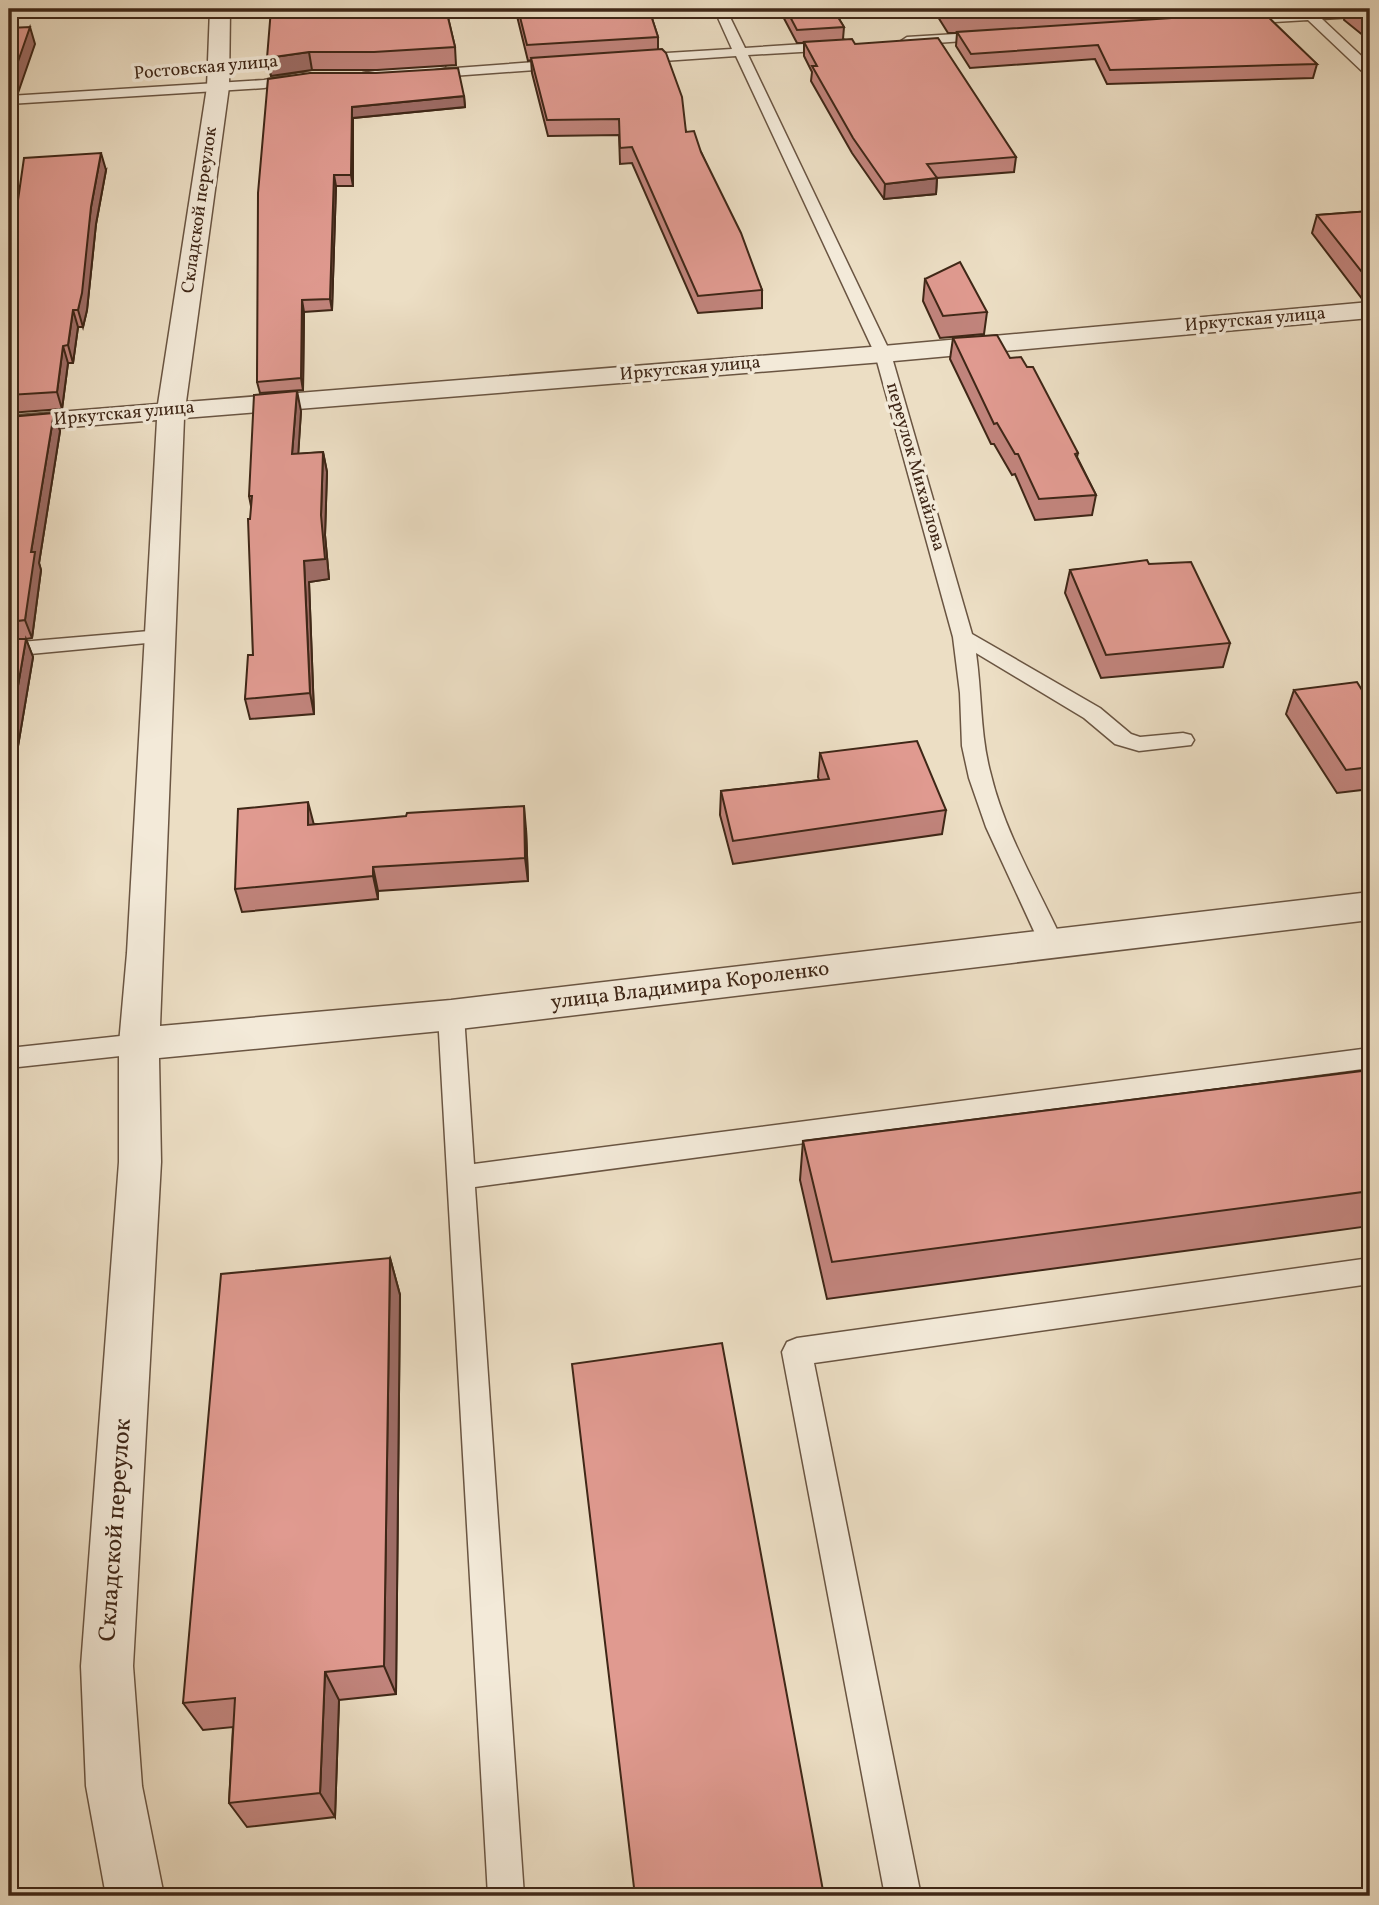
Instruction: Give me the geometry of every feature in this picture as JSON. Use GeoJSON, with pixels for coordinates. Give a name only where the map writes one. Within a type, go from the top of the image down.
{"type":"FeatureCollection","features":[{"type":"Feature","properties":{"kind":"street","name":"Складской переулок"},"geometry":{"type":"LineString","coordinates":[[135,1896],[114,1786],[107,1666],[140,1162],[139,1044],[171,410],[218,88],[220,9]]}},
{"type":"Feature","properties":{"kind":"street","name":"Иркутская улица"},"geometry":{"type":"LineString","coordinates":[[9,424],[883,354],[1370,310]]}},
{"type":"Feature","properties":{"kind":"street","name":"улица Владимира Короленко"},"geometry":{"type":"LineString","coordinates":[[139,1044],[451,1014],[1370,906]]}},
{"type":"Feature","properties":{"kind":"lane","name":"переулок Михайлова"},"geometry":{"type":"LineString","coordinates":[[720,9],[883,354],[963,637],[971,693],[973,746],[980,778],[997,827],[1051,942]]}},
{"type":"Feature","properties":{"kind":"lane"},"geometry":{"type":"LineString","coordinates":[[1307,12],[1370,71]]}},
{"type":"Feature","properties":{"kind":"lane"},"geometry":{"type":"LineString","coordinates":[[1227,21],[1307,12],[1370,12]]}},
{"type":"Feature","properties":{"kind":"lane"},"geometry":{"type":"LineString","coordinates":[[893,42],[1004,35]]}},
{"type":"Feature","properties":{"kind":"lane"},"geometry":{"type":"LineString","coordinates":[[619,57],[646,58],[851,45]]}},
{"type":"Feature","properties":{"kind":"lane"},"geometry":{"type":"LineString","coordinates":[[347,77],[363,77],[480,58],[577,58]]}},
{"type":"Feature","properties":{"kind":"lane","name":"Ростовская улица"},"geometry":{"type":"LineString","coordinates":[[9,100],[218,88],[312,76]]}},
{"type":"Feature","properties":{"kind":"lane"},"geometry":{"type":"LineString","coordinates":[[9,650],[161,636]]}},
{"type":"Feature","properties":{"kind":"lane"},"geometry":{"type":"LineString","coordinates":[[963,637],[1091,713],[1123,739],[1139,744],[1183,740]]}},
{"type":"Feature","properties":{"kind":"lane"},"geometry":{"type":"LineString","coordinates":[[451,1014],[506,1896]]}},
{"type":"Feature","properties":{"kind":"lane","name":"улица Владимира Короленко"},"geometry":{"type":"LineString","coordinates":[[9,1058],[139,1044]]}},
{"type":"Feature","properties":{"kind":"lane"},"geometry":{"type":"LineString","coordinates":[[462,1177],[1370,1058]]}},
{"type":"Feature","properties":{"kind":"lane"},"geometry":{"type":"LineString","coordinates":[[903,1896],[797,1352],[1370,1271]]}},
{"type":"Feature","properties":{"kind":"building"},"geometry":{"type":"Polygon","coordinates":[[[271,9],[446,9],[455,47],[374,52],[309,52],[267,58],[271,9]]]}},
{"type":"Feature","properties":{"kind":"building"},"geometry":{"type":"Polygon","coordinates":[[[518,9],[649,9],[658,37],[527,45],[518,9]]]}},
{"type":"Feature","properties":{"kind":"building"},"geometry":{"type":"Polygon","coordinates":[[[786,9],[833,9],[844,27],[797,30],[786,9]]]}},
{"type":"Feature","properties":{"kind":"building"},"geometry":{"type":"Polygon","coordinates":[[[943,9],[1098,9],[950,18],[943,9]]]}},
{"type":"Feature","properties":{"kind":"building"},"geometry":{"type":"Polygon","coordinates":[[[1352,9],[1370,9],[1370,23],[1352,9]]]}},
{"type":"Feature","properties":{"kind":"building"},"geometry":{"type":"Polygon","coordinates":[[[1263,12],[1317,64],[1110,70],[1098,45],[971,54],[957,32],[1263,12]]]}},
{"type":"Feature","properties":{"kind":"building"},"geometry":{"type":"Polygon","coordinates":[[[30,27],[13,76],[9,77],[9,28],[30,27]]]}},
{"type":"Feature","properties":{"kind":"building"},"geometry":{"type":"Polygon","coordinates":[[[938,38],[1016,157],[927,164],[937,178],[885,184],[853,138],[812,66],[817,66],[804,42],[852,39],[855,44],[938,38]]]}},
{"type":"Feature","properties":{"kind":"building"},"geometry":{"type":"Polygon","coordinates":[[[662,49],[666,53],[682,97],[686,132],[694,131],[701,152],[741,233],[762,290],[698,296],[632,147],[620,148],[619,119],[547,120],[531,58],[662,49]]]}},
{"type":"Feature","properties":{"kind":"building"},"geometry":{"type":"Polygon","coordinates":[[[458,68],[464,96],[352,107],[351,175],[334,175],[330,299],[302,300],[301,378],[257,382],[258,193],[268,79],[310,73],[376,73],[458,68]]]}},
{"type":"Feature","properties":{"kind":"building"},"geometry":{"type":"Polygon","coordinates":[[[101,153],[91,207],[82,293],[78,310],[73,310],[68,345],[63,346],[57,392],[9,395],[9,263],[24,158],[101,153]]]}},
{"type":"Feature","properties":{"kind":"building"},"geometry":{"type":"Polygon","coordinates":[[[1370,211],[1370,281],[1369,281],[1317,215],[1370,211]]]}},
{"type":"Feature","properties":{"kind":"building"},"geometry":{"type":"Polygon","coordinates":[[[960,262],[987,312],[943,316],[925,279],[960,262]]]}},
{"type":"Feature","properties":{"kind":"building"},"geometry":{"type":"Polygon","coordinates":[[[997,335],[1010,358],[1021,357],[1027,367],[1033,367],[1078,453],[1075,454],[1096,495],[1039,499],[1018,454],[1015,454],[997,423],[994,424],[953,338],[997,335]]]}},
{"type":"Feature","properties":{"kind":"building"},"geometry":{"type":"Polygon","coordinates":[[[297,391],[292,454],[323,452],[321,515],[325,559],[304,561],[310,693],[245,699],[248,655],[253,655],[248,519],[252,496],[249,496],[254,395],[297,391]]]}},
{"type":"Feature","properties":{"kind":"building"},"geometry":{"type":"Polygon","coordinates":[[[54,413],[31,552],[35,552],[25,620],[9,622],[9,417],[54,413]]]}},
{"type":"Feature","properties":{"kind":"building"},"geometry":{"type":"Polygon","coordinates":[[[1147,560],[1149,564],[1191,562],[1230,643],[1106,655],[1070,570],[1147,560]]]}},
{"type":"Feature","properties":{"kind":"building"},"geometry":{"type":"Polygon","coordinates":[[[9,639],[26,639],[9,738],[9,639]]]}},
{"type":"Feature","properties":{"kind":"building"},"geometry":{"type":"Polygon","coordinates":[[[1357,682],[1370,703],[1370,767],[1346,770],[1294,690],[1357,682]]]}},
{"type":"Feature","properties":{"kind":"building"},"geometry":{"type":"Polygon","coordinates":[[[917,741],[946,810],[733,841],[721,791],[829,779],[820,753],[917,741]]]}},
{"type":"Feature","properties":{"kind":"building"},"geometry":{"type":"Polygon","coordinates":[[[308,802],[308,825],[406,816],[407,813],[524,806],[525,858],[373,867],[373,876],[235,889],[238,809],[308,802]]]}},
{"type":"Feature","properties":{"kind":"building"},"geometry":{"type":"Polygon","coordinates":[[[1370,1070],[1370,1191],[832,1262],[803,1141],[1370,1070]]]}},
{"type":"Feature","properties":{"kind":"building"},"geometry":{"type":"Polygon","coordinates":[[[390,1258],[384,1666],[325,1672],[320,1793],[229,1803],[235,1698],[183,1703],[221,1274],[390,1258]]]}},
{"type":"Feature","properties":{"kind":"building"},"geometry":{"type":"Polygon","coordinates":[[[722,1343],[824,1896],[635,1896],[572,1364],[722,1343]]]}}]}
